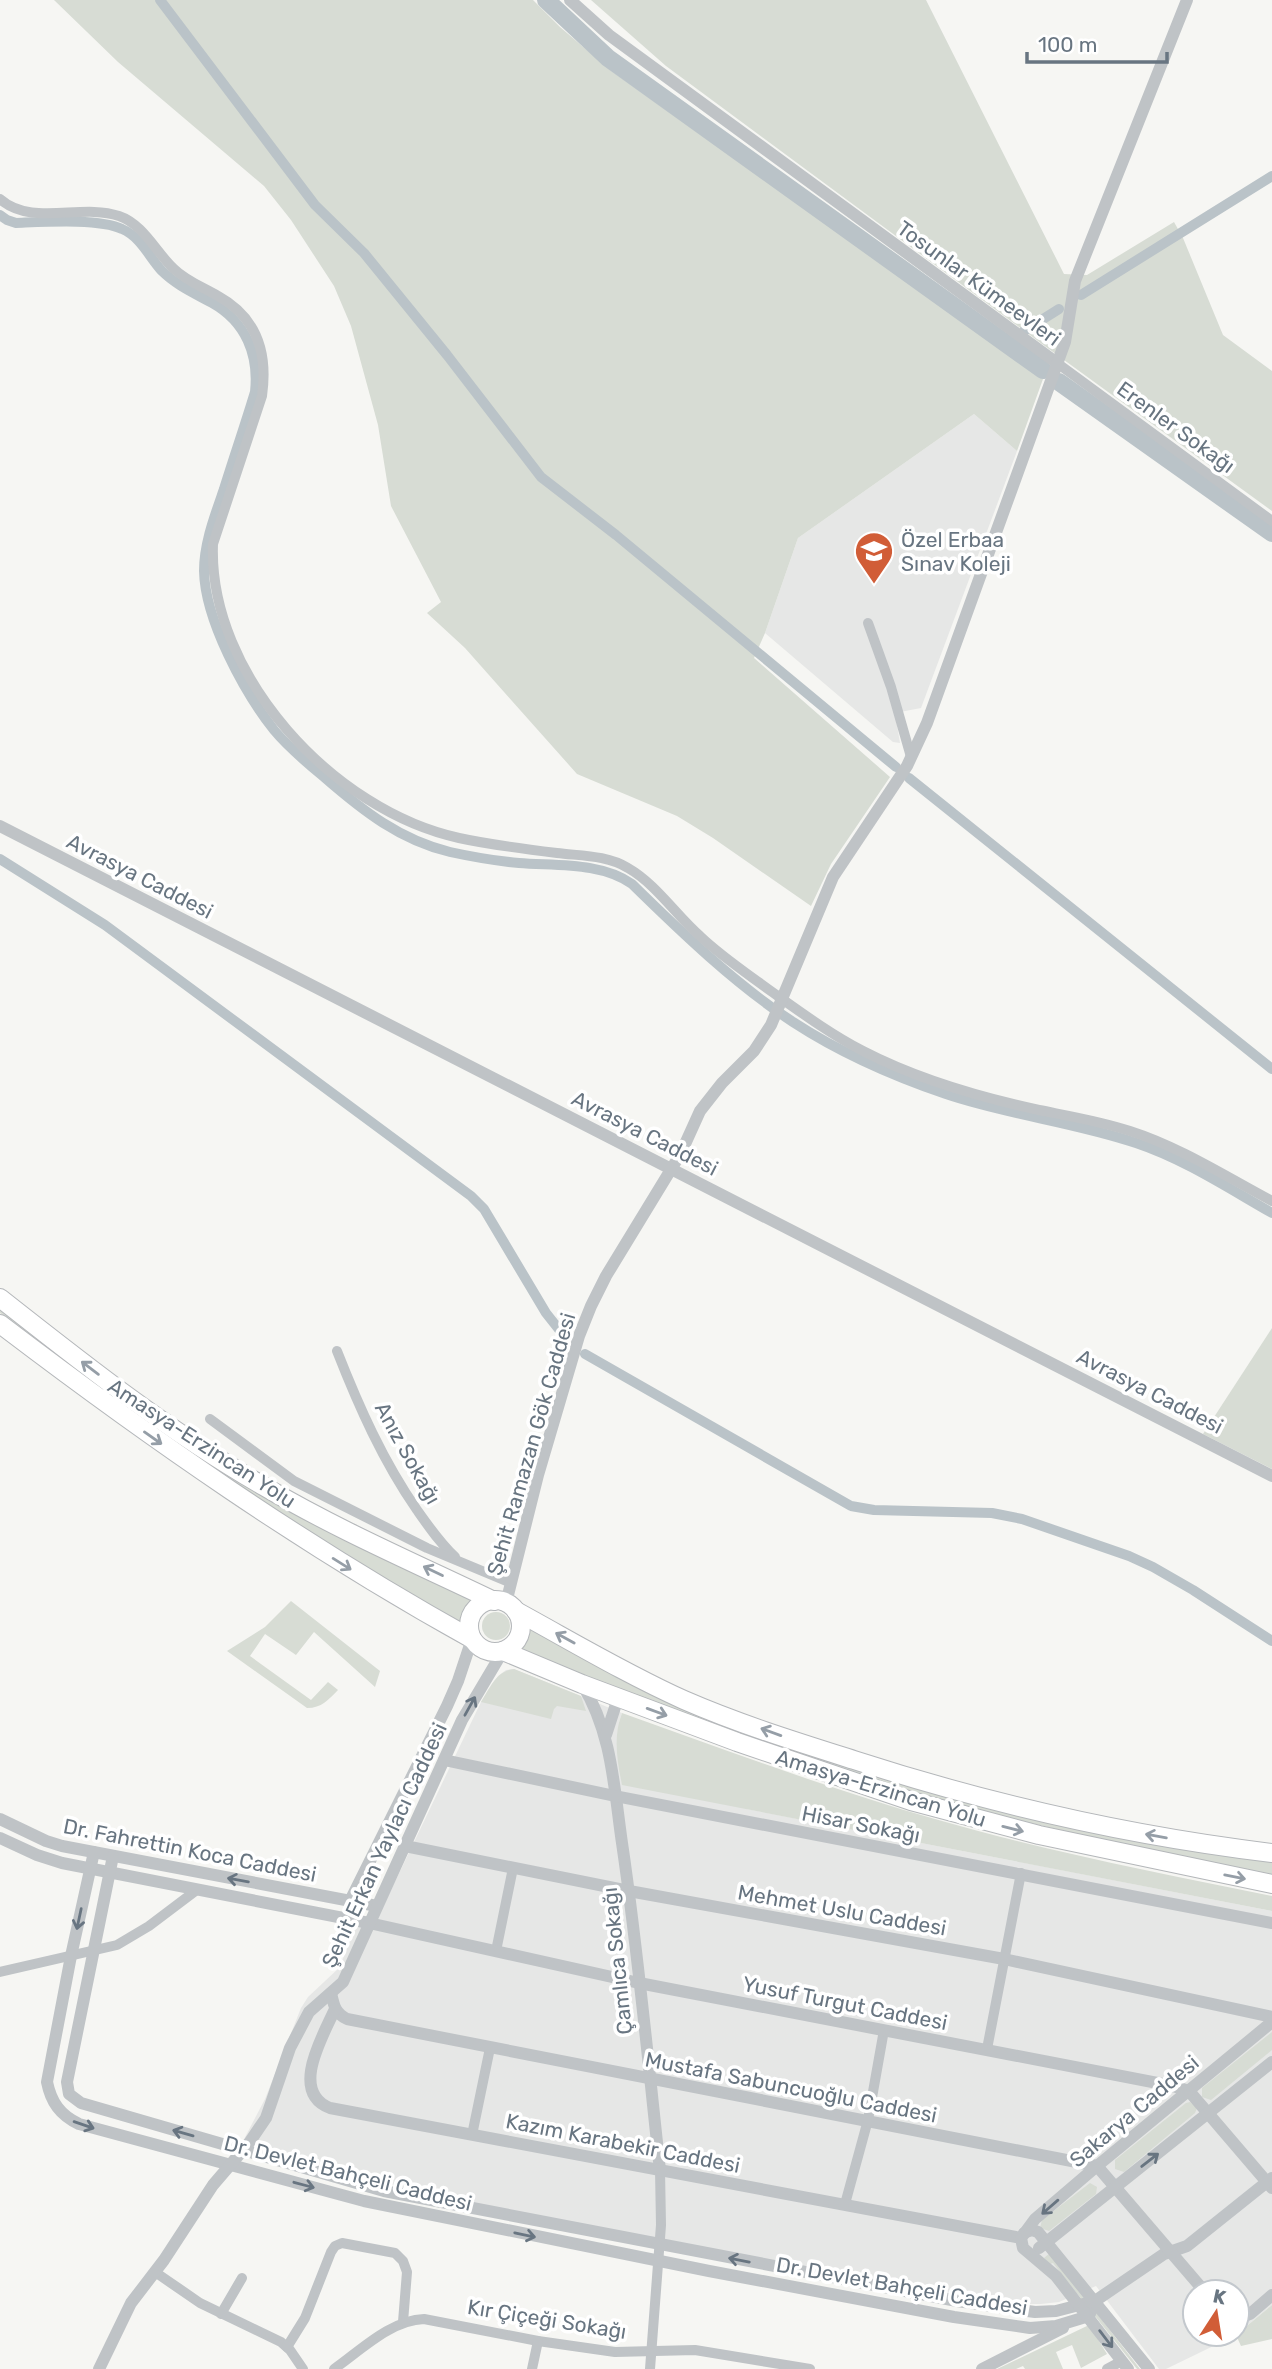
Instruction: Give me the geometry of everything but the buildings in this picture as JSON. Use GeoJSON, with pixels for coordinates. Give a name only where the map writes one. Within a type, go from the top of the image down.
{"type":"FeatureCollection","features":[{"type":"Feature","properties":{"kind":"highway","name":"Amasya-Erzincan Yolu"},"geometry":{"type":"LineString","coordinates":[[0,1298],[104,1378],[252,1479],[304,1509],[505,1605],[684,1700],[836,1755],[950,1790],[1039,1812],[1162,1837],[1272,1853]]}},
{"type":"Feature","properties":{"kind":"highway","name":"Amasya-Erzincan Yolu"},"geometry":{"type":"LineString","coordinates":[[0,1324],[117,1413],[280,1525],[374,1584],[472,1639]]}},
{"type":"Feature","properties":{"kind":"highway"},"geometry":{"type":"LineString","coordinates":[[482,1604],[505,1605],[521,1622],[520,1634],[512,1646],[503,1651],[486,1651],[472,1639],[469,1626],[473,1613],[482,1604]]}},
{"type":"Feature","properties":{"kind":"highway","name":"Amasya-Erzincan Yolu"},"geometry":{"type":"LineString","coordinates":[[503,1651],[618,1698],[819,1771],[972,1818],[1083,1845],[1272,1884]]}},
{"type":"Feature","properties":{"kind":"street","name":"Tosunlar Kümeevleri"},"geometry":{"type":"LineString","coordinates":[[570,0],[609,35],[1057,363],[1065,342],[1075,281],[1187,0]]}},
{"type":"Feature","properties":{"kind":"street"},"geometry":{"type":"LineString","coordinates":[[0,199],[29,212],[100,212],[122,217],[141,232],[186,279],[237,309],[254,329],[264,359],[261,396],[221,515],[214,544],[212,568],[217,598],[224,625],[237,654],[267,703],[302,746],[333,775],[378,807],[427,829],[477,842],[599,857],[627,867],[655,890],[722,956],[823,1027],[887,1062],[918,1075],[995,1099],[1114,1126],[1152,1138],[1272,1201]]}},
{"type":"Feature","properties":{"kind":"street","name":"Erenler Sokağı"},"geometry":{"type":"LineString","coordinates":[[1057,363],[1272,521]]}},
{"type":"Feature","properties":{"kind":"street","name":"Şehit Ramazan Gök Caddesi"},"geometry":{"type":"LineString","coordinates":[[505,1605],[538,1475],[583,1325],[606,1276],[672,1168],[699,1111],[754,1051],[771,1026],[833,877],[911,757],[958,642],[1057,363]]}},
{"type":"Feature","properties":{"kind":"street"},"geometry":{"type":"LineString","coordinates":[[868,623],[891,687],[911,757]]}},
{"type":"Feature","properties":{"kind":"street","name":"Avrasya Caddesi"},"geometry":{"type":"LineString","coordinates":[[0,825],[305,984],[672,1168],[1272,1476]]}},
{"type":"Feature","properties":{"kind":"street","name":"Anız Sokağı"},"geometry":{"type":"LineString","coordinates":[[337,1351],[372,1435],[395,1478],[435,1535],[461,1563]]}},
{"type":"Feature","properties":{"kind":"street"},"geometry":{"type":"LineString","coordinates":[[210,1419],[294,1481],[383,1528],[511,1583]]}},
{"type":"Feature","properties":{"kind":"street","name":"Şehit Erkan Yaylacı Caddesi"},"geometry":{"type":"LineString","coordinates":[[350,1901],[447,1706],[472,1639]]}},
{"type":"Feature","properties":{"kind":"street","name":"Şehit Erkan Yaylacı Caddesi"},"geometry":{"type":"LineString","coordinates":[[99,2369],[131,2303],[213,2185],[266,2118],[299,2028],[314,2005],[342,1982],[468,1709],[503,1651]]}},
{"type":"Feature","properties":{"kind":"street","name":"Çamlıca Sokağı"},"geometry":{"type":"LineString","coordinates":[[582,1684],[599,1715],[606,1735],[629,1891],[660,2170],[660,2245],[650,2369]]}},
{"type":"Feature","properties":{"kind":"street","name":"Çamlıca Sokağı"},"geometry":{"type":"LineString","coordinates":[[606,1735],[618,1698]]}},
{"type":"Feature","properties":{"kind":"street","name":"Hisar Sokağı"},"geometry":{"type":"LineString","coordinates":[[444,1760],[615,1796],[1272,1923]]}},
{"type":"Feature","properties":{"kind":"street","name":"Dr. Fahrettin Koca Caddesi"},"geometry":{"type":"LineString","coordinates":[[0,1819],[46,1842],[377,1906]]}},
{"type":"Feature","properties":{"kind":"street","name":"Dr. Fahrettin Koca Caddesi"},"geometry":{"type":"LineString","coordinates":[[0,1838],[37,1854],[90,1868],[369,1923]]}},
{"type":"Feature","properties":{"kind":"street","name":"Mehmet Uslu Caddesi"},"geometry":{"type":"LineString","coordinates":[[405,1846],[629,1891],[1004,1959],[1272,2017]]}},
{"type":"Feature","properties":{"kind":"street","name":"Dr. Devlet Bahçeli Caddesi"},"geometry":{"type":"LineString","coordinates":[[94,1852],[47,2082],[49,2094],[58,2109],[65,2117],[79,2124],[364,2201],[954,2318],[1042,2327],[1069,2323],[1089,2316]]}},
{"type":"Feature","properties":{"kind":"street","name":"Dr. Devlet Bahçeli Caddesi"},"geometry":{"type":"LineString","coordinates":[[113,1856],[66,2082],[69,2094],[81,2103],[384,2191],[660,2245],[1016,2311],[1056,2311],[1095,2301]]}},
{"type":"Feature","properties":{"kind":"street"},"geometry":{"type":"LineString","coordinates":[[496,1951],[513,1868]]}},
{"type":"Feature","properties":{"kind":"street"},"geometry":{"type":"LineString","coordinates":[[987,2049],[1021,1873]]}},
{"type":"Feature","properties":{"kind":"street"},"geometry":{"type":"LineString","coordinates":[[0,1972],[94,1952],[130,1938],[198,1889]]}},
{"type":"Feature","properties":{"kind":"street","name":"Yusuf Turgut Caddesi"},"geometry":{"type":"LineString","coordinates":[[369,1923],[639,1983],[987,2049],[1189,2091]]}},
{"type":"Feature","properties":{"kind":"street"},"geometry":{"type":"LineString","coordinates":[[331,1993],[335,2009]]}},
{"type":"Feature","properties":{"kind":"street","name":"Mustafa Sabuncuoğlu Caddesi"},"geometry":{"type":"LineString","coordinates":[[335,2009],[346,2019],[1097,2166]]}},
{"type":"Feature","properties":{"kind":"street","name":"Kazım Karabekir Caddesi"},"geometry":{"type":"LineString","coordinates":[[335,2009],[311,2070],[312,2095],[318,2104],[845,2204],[1022,2235],[1032,2230],[1039,2244]]}},
{"type":"Feature","properties":{"kind":"street","name":"Sakarya Caddesi"},"geometry":{"type":"LineString","coordinates":[[1022,2235],[1035,2219],[1097,2166],[1272,2022]]}},
{"type":"Feature","properties":{"kind":"street"},"geometry":{"type":"LineString","coordinates":[[845,2204],[868,2120],[884,2030]]}},
{"type":"Feature","properties":{"kind":"street"},"geometry":{"type":"LineString","coordinates":[[471,2135],[490,2048]]}},
{"type":"Feature","properties":{"kind":"street"},"geometry":{"type":"LineString","coordinates":[[1022,2235],[1021,2245],[1039,2244],[1272,2062]]}},
{"type":"Feature","properties":{"kind":"street"},"geometry":{"type":"LineString","coordinates":[[982,2369],[1089,2316],[1095,2301],[1170,2251],[1187,2246],[1270,2183],[1189,2091]]}},
{"type":"Feature","properties":{"kind":"street"},"geometry":{"type":"LineString","coordinates":[[1097,2166],[1193,2278]]}},
{"type":"Feature","properties":{"kind":"street"},"geometry":{"type":"LineString","coordinates":[[287,2347],[305,2318],[335,2246],[342,2242],[395,2253],[404,2261],[407,2272],[402,2322],[334,2369]]}},
{"type":"Feature","properties":{"kind":"street"},"geometry":{"type":"LineString","coordinates":[[1039,2244],[1095,2301],[1149,2369]]}},
{"type":"Feature","properties":{"kind":"street"},"geometry":{"type":"LineString","coordinates":[[1039,2244],[1056,2276],[1125,2365],[1107,2369]]}},
{"type":"Feature","properties":{"kind":"street"},"geometry":{"type":"LineString","coordinates":[[155,2272],[191,2298],[274,2338],[287,2347],[303,2369]]}},
{"type":"Feature","properties":{"kind":"street"},"geometry":{"type":"LineString","coordinates":[[221,2314],[242,2278]]}},
{"type":"Feature","properties":{"kind":"street"},"geometry":{"type":"LineString","coordinates":[[1251,2313],[1272,2295]]}},
{"type":"Feature","properties":{"kind":"street","name":"Kır Çiçeği Sokağı"},"geometry":{"type":"LineString","coordinates":[[402,2322],[412,2319],[438,2320],[538,2341],[615,2352],[695,2350],[810,2369]]}},
{"type":"Feature","properties":{"kind":"street"},"geometry":{"type":"LineString","coordinates":[[532,2369],[538,2341]]}},
{"type":"Feature","properties":{"kind":"shaded area"},"geometry":{"type":"Polygon","coordinates":[[[54,0],[533,0],[610,70],[1043,379],[1017,451],[974,414],[798,538],[754,658],[890,777],[831,864],[811,906],[677,816],[577,774],[465,648],[427,613],[441,602],[391,506],[378,425],[351,326],[334,286],[291,220],[264,186],[118,62],[54,0]]]}},
{"type":"Feature","properties":{"kind":"shaded area"},"geometry":{"type":"Polygon","coordinates":[[[591,0],[926,0],[1064,274],[1087,275],[1174,222],[1223,335],[1272,371],[1272,511],[666,66],[591,0]]]}},
{"type":"Feature","properties":{"kind":"shaded area","name":"Özel Erbaa Sınav Koleji"},"geometry":{"type":"Polygon","coordinates":[[[974,414],[1017,451],[921,708],[895,713],[900,743],[893,742],[765,633],[798,538],[974,414]]]}},
{"type":"Feature","properties":{"kind":"shaded area"},"geometry":{"type":"Polygon","coordinates":[[[0,1306],[121,1398],[474,1597],[462,1624],[283,1515],[169,1437],[0,1313],[0,1306]]]}},
{"type":"Feature","properties":{"kind":"shaded area"},"geometry":{"type":"Polygon","coordinates":[[[1272,1328],[1272,1469],[1203,1434],[1272,1328]]]}},
{"type":"Feature","properties":{"kind":"shaded area"},"geometry":{"type":"Polygon","coordinates":[[[291,1601],[380,1671],[375,1687],[314,1632],[296,1655],[265,1634],[250,1656],[311,1700],[328,1682],[338,1690],[317,1707],[307,1708],[227,1651],[265,1627],[291,1601]]]}},
{"type":"Feature","properties":{"kind":"shaded area"},"geometry":{"type":"Polygon","coordinates":[[[496,1612],[506,1616],[510,1626],[506,1636],[496,1640],[486,1636],[482,1626],[486,1616],[496,1612]]]}},
{"type":"Feature","properties":{"kind":"shaded area"},"geometry":{"type":"Polygon","coordinates":[[[528,1626],[775,1742],[1272,1861],[1272,1875],[1029,1823],[839,1768],[700,1720],[517,1651],[528,1626]]]}},
{"type":"Feature","properties":{"kind":"shaded area"},"geometry":{"type":"Polygon","coordinates":[[[514,1669],[622,1713],[619,1722],[747,1809],[1272,1911],[1272,2305],[1251,2322],[1251,2278],[1181,2278],[1181,2348],[1209,2348],[1166,2369],[1159,2369],[1096,2286],[1059,2302],[1041,2304],[952,2295],[420,2193],[242,2143],[265,2099],[301,2008],[308,1997],[340,1967],[354,1927],[382,1909],[481,1702],[498,1676],[506,1670],[514,1669]]]}},
{"type":"Feature","properties":{"kind":"shaded area"},"geometry":{"type":"Polygon","coordinates":[[[514,1669],[581,1696],[586,1711],[557,1706],[551,1719],[481,1702],[498,1677],[514,1669]]]}},
{"type":"Feature","properties":{"kind":"shaded area"},"geometry":{"type":"Polygon","coordinates":[[[622,1713],[817,1782],[977,1831],[1272,1896],[1272,1911],[622,1785],[617,1739],[622,1713]]]}},
{"type":"Feature","properties":{"kind":"shaded area"},"geometry":{"type":"Polygon","coordinates":[[[1272,2032],[1272,2050],[1211,2100],[1202,2097],[1202,2088],[1272,2032]]]}},
{"type":"Feature","properties":{"kind":"shaded area"},"geometry":{"type":"Polygon","coordinates":[[[1190,2102],[1197,2108],[1195,2113],[1124,2172],[1115,2169],[1115,2160],[1190,2102]]]}},
{"type":"Feature","properties":{"kind":"shaded area"},"geometry":{"type":"Polygon","coordinates":[[[1090,2183],[1097,2187],[1096,2194],[1049,2231],[1040,2228],[1042,2220],[1090,2183]]]}},
{"type":"Feature","properties":{"kind":"shaded area"},"geometry":{"type":"Polygon","coordinates":[[[1050,2253],[1140,2369],[1137,2369],[1053,2263],[1050,2264],[1044,2258],[1050,2253]]]}},
{"type":"Feature","properties":{"kind":"shaded area"},"geometry":{"type":"Polygon","coordinates":[[[1272,2305],[1272,2339],[1251,2344],[1251,2322],[1272,2305]]]}},
{"type":"Feature","properties":{"kind":"shaded area"},"geometry":{"type":"Polygon","coordinates":[[[1089,2325],[1107,2354],[1081,2368],[1072,2345],[1056,2352],[1063,2369],[1025,2369],[1023,2366],[1016,2369],[997,2369],[1089,2325]]]}},
{"type":"Feature","properties":{"kind":"waterway"},"geometry":{"type":"LineString","coordinates":[[160,0],[315,205],[364,253],[541,477],[616,535],[896,767]]}},
{"type":"Feature","properties":{"kind":"waterway"},"geometry":{"type":"LineString","coordinates":[[546,0],[608,58],[1043,370]]}},
{"type":"Feature","properties":{"kind":"waterway"},"geometry":{"type":"LineString","coordinates":[[1081,295],[1272,176]]}},
{"type":"Feature","properties":{"kind":"waterway"},"geometry":{"type":"LineString","coordinates":[[0,215],[16,223],[86,222],[122,229],[140,242],[167,276],[224,311],[242,330],[255,365],[255,392],[208,540],[204,561],[206,590],[228,655],[262,714],[291,749],[353,801],[398,832],[432,847],[484,859],[592,868],[620,877],[632,884],[689,939],[750,991],[793,1022],[848,1053],[946,1094],[1136,1143],[1206,1175],[1272,1213]]}},
{"type":"Feature","properties":{"kind":"waterway"},"geometry":{"type":"LineString","coordinates":[[1024,331],[1059,309]]}},
{"type":"Feature","properties":{"kind":"waterway"},"geometry":{"type":"LineString","coordinates":[[1059,382],[1272,533]]}},
{"type":"Feature","properties":{"kind":"waterway"},"geometry":{"type":"LineString","coordinates":[[909,778],[1272,1069]]}},
{"type":"Feature","properties":{"kind":"waterway"},"geometry":{"type":"LineString","coordinates":[[0,859],[105,925],[471,1196],[484,1209],[546,1313],[565,1337]]}},
{"type":"Feature","properties":{"kind":"waterway"},"geometry":{"type":"LineString","coordinates":[[585,1354],[851,1506],[874,1510],[992,1513],[1022,1519],[1153,1567],[1272,1641]]}},
{"type":"Feature","properties":{"kind":"place","name":"Özel Erbaa Sınav Koleji"},"geometry":{"type":"Point","coordinates":[874,585]}}]}
